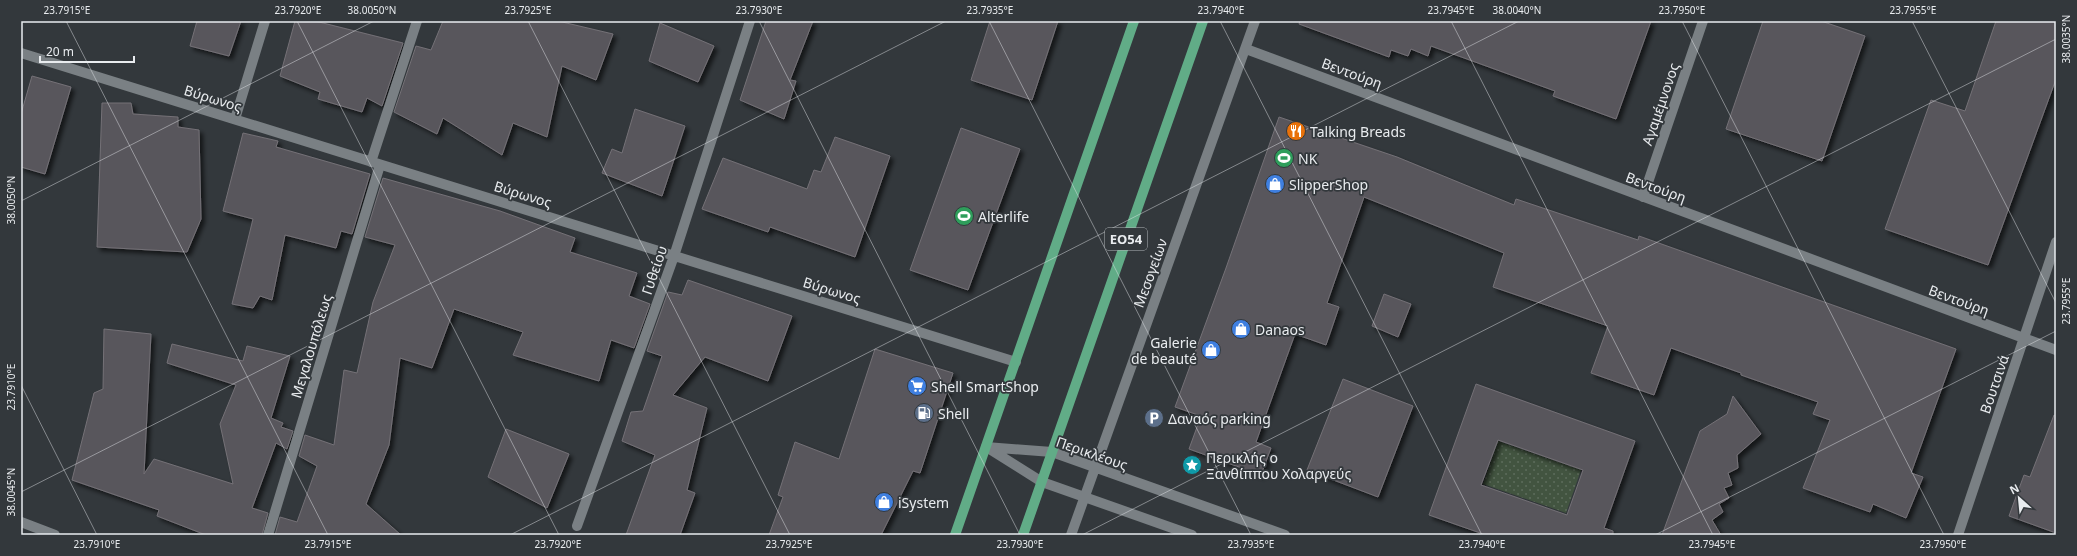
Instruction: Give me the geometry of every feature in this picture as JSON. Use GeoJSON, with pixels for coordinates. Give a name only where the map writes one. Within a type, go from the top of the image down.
{"type":"FeatureCollection","features":[{"type":"Feature","properties":{"kind":"main road"},"geometry":{"type":"LineString","coordinates":[[955,535],[1134,21]]}},
{"type":"Feature","properties":{"kind":"main road","name":"ΕΟ54"},"geometry":{"type":"LineString","coordinates":[[1024,535],[1203,21]]}},
{"type":"Feature","properties":{"kind":"street"},"geometry":{"type":"LineString","coordinates":[[235,119],[265,21]]}},
{"type":"Feature","properties":{"kind":"street","name":"Μεγαλουπόλεως"},"geometry":{"type":"LineString","coordinates":[[268,535],[417,21]]}},
{"type":"Feature","properties":{"kind":"street","name":"Γυθείου"},"geometry":{"type":"LineString","coordinates":[[577,526],[674,256],[750,21]]}},
{"type":"Feature","properties":{"kind":"street","name":"Μεσογείων"},"geometry":{"type":"LineString","coordinates":[[1071,535],[1094,467],[1255,21]]}},
{"type":"Feature","properties":{"kind":"street","name":"Αγαμέμνονος"},"geometry":{"type":"LineString","coordinates":[[1643,197],[1703,21]]}},
{"type":"Feature","properties":{"kind":"street","name":"Βεντούρη"},"geometry":{"type":"LineString","coordinates":[[1246,49],[2056,350]]}},
{"type":"Feature","properties":{"kind":"street","name":"Βύρωνος"},"geometry":{"type":"LineString","coordinates":[[21,53],[1016,362]]}},
{"type":"Feature","properties":{"kind":"street","name":"Βουτσινά"},"geometry":{"type":"LineString","coordinates":[[1958,535],[2056,242]]}},
{"type":"Feature","properties":{"kind":"street"},"geometry":{"type":"LineString","coordinates":[[986,447],[1042,482],[1192,535]]}},
{"type":"Feature","properties":{"kind":"street","name":"Περικλέους"},"geometry":{"type":"LineString","coordinates":[[986,447],[1052,452],[1285,535]]}},
{"type":"Feature","properties":{"kind":"street"},"geometry":{"type":"LineString","coordinates":[[21,522],[55,535]]}},
{"type":"Feature","properties":{"kind":"green space"},"geometry":{"type":"Polygon","coordinates":[[[1498,441],[1581,470],[1566,513],[1483,484],[1498,441]]]}},
{"type":"Feature","properties":{"kind":"building"},"geometry":{"type":"Polygon","coordinates":[[[197,21],[241,21],[229,56],[190,46],[197,21]]]}},
{"type":"Feature","properties":{"kind":"building"},"geometry":{"type":"Polygon","coordinates":[[[295,21],[315,21],[403,43],[382,106],[367,98],[362,112],[318,99],[320,92],[280,76],[295,21]]]}},
{"type":"Feature","properties":{"kind":"building"},"geometry":{"type":"Polygon","coordinates":[[[443,21],[558,21],[613,34],[596,80],[562,66],[547,137],[513,123],[502,155],[443,118],[437,134],[394,112],[416,46],[431,50],[443,21]]]}},
{"type":"Feature","properties":{"kind":"building"},"geometry":{"type":"Polygon","coordinates":[[[766,21],[813,21],[790,80],[796,81],[784,119],[740,100],[766,21]]]}},
{"type":"Feature","properties":{"kind":"building"},"geometry":{"type":"Polygon","coordinates":[[[990,21],[1058,21],[1032,100],[971,80],[990,21]]]}},
{"type":"Feature","properties":{"kind":"building"},"geometry":{"type":"Polygon","coordinates":[[[1300,21],[1651,21],[1616,119],[1553,96],[1555,91],[1431,46],[1428,56],[1411,49],[1408,56],[1391,50],[1389,57],[1299,24],[1300,21]]]}},
{"type":"Feature","properties":{"kind":"building"},"geometry":{"type":"Polygon","coordinates":[[[1763,21],[1821,21],[1865,36],[1822,161],[1726,129],[1763,21]]]}},
{"type":"Feature","properties":{"kind":"building"},"geometry":{"type":"Polygon","coordinates":[[[1996,21],[2056,21],[2056,79],[1988,265],[1885,229],[1931,100],[1965,111],[1996,21]]]}},
{"type":"Feature","properties":{"kind":"building"},"geometry":{"type":"Polygon","coordinates":[[[660,23],[714,46],[698,82],[649,61],[660,23]]]}},
{"type":"Feature","properties":{"kind":"building"},"geometry":{"type":"Polygon","coordinates":[[[32,76],[71,87],[45,174],[21,167],[21,114],[32,76]]]}},
{"type":"Feature","properties":{"kind":"building"},"geometry":{"type":"Polygon","coordinates":[[[102,103],[131,103],[133,114],[178,117],[178,127],[199,130],[201,219],[187,252],[97,247],[102,103]]]}},
{"type":"Feature","properties":{"kind":"building"},"geometry":{"type":"Polygon","coordinates":[[[635,109],[685,126],[662,196],[602,173],[612,149],[622,153],[635,109]]]}},
{"type":"Feature","properties":{"kind":"building"},"geometry":{"type":"Polygon","coordinates":[[[1279,117],[1397,157],[1514,205],[1516,199],[1638,240],[1639,236],[1956,349],[1911,473],[1923,477],[1906,518],[1873,504],[1870,512],[1803,488],[1830,420],[1813,414],[1818,402],[1741,375],[1741,373],[1671,348],[1654,395],[1591,373],[1608,326],[1493,287],[1504,253],[1364,197],[1327,303],[1339,307],[1326,345],[1295,334],[1256,442],[1271,448],[1261,475],[1189,449],[1201,416],[1175,407],[1279,117]]]}},
{"type":"Feature","properties":{"kind":"building"},"geometry":{"type":"Polygon","coordinates":[[[961,128],[1020,149],[968,290],[910,270],[961,128]]]}},
{"type":"Feature","properties":{"kind":"building"},"geometry":{"type":"Polygon","coordinates":[[[243,133],[278,141],[276,147],[370,174],[352,234],[341,231],[336,248],[285,235],[272,300],[260,296],[253,308],[232,304],[253,219],[223,211],[243,133]]]}},
{"type":"Feature","properties":{"kind":"building"},"geometry":{"type":"Polygon","coordinates":[[[835,137],[890,156],[855,257],[770,227],[768,232],[702,209],[723,158],[807,189],[814,170],[821,172],[835,137]]]}},
{"type":"Feature","properties":{"kind":"building"},"geometry":{"type":"Polygon","coordinates":[[[383,178],[500,211],[575,238],[570,252],[637,273],[629,296],[650,304],[634,348],[611,340],[599,381],[513,355],[523,332],[454,309],[432,368],[400,358],[389,445],[366,504],[401,535],[275,535],[280,517],[297,522],[317,466],[299,456],[305,435],[334,445],[344,370],[357,373],[373,302],[395,245],[365,237],[383,178]]]}},
{"type":"Feature","properties":{"kind":"building"},"geometry":{"type":"Polygon","coordinates":[[[688,280],[792,316],[768,381],[705,357],[673,395],[707,408],[687,490],[695,493],[680,535],[626,535],[655,455],[622,441],[631,412],[643,411],[662,356],[647,351],[668,292],[682,295],[688,280]]]}},
{"type":"Feature","properties":{"kind":"building"},"geometry":{"type":"Polygon","coordinates":[[[1384,294],[1411,304],[1398,337],[1372,326],[1384,294]]]}},
{"type":"Feature","properties":{"kind":"building"},"geometry":{"type":"Polygon","coordinates":[[[104,329],[151,334],[144,474],[154,459],[233,484],[220,424],[236,385],[167,363],[172,344],[243,361],[247,346],[290,356],[271,418],[283,423],[281,427],[293,431],[287,449],[276,443],[252,508],[268,513],[262,535],[206,535],[157,516],[159,510],[72,480],[94,393],[103,389],[104,329]]]}},
{"type":"Feature","properties":{"kind":"building"},"geometry":{"type":"Polygon","coordinates":[[[875,349],[953,373],[920,473],[913,471],[881,535],[769,535],[783,497],[778,495],[795,442],[839,459],[875,349]]]}},
{"type":"Feature","properties":{"kind":"building"},"geometry":{"type":"Polygon","coordinates":[[[1343,379],[1413,406],[1378,497],[1307,470],[1343,379]]]}},
{"type":"Feature","properties":{"kind":"building"},"geometry":{"type":"Polygon","coordinates":[[[1476,384],[1635,441],[1604,528],[1613,531],[1613,535],[1486,535],[1429,515],[1476,384]],[[1498,440],[1481,485],[1567,515],[1583,470],[1498,440]]]}},
{"type":"Feature","properties":{"kind":"building"},"geometry":{"type":"Polygon","coordinates":[[[1733,396],[1761,434],[1737,455],[1738,468],[1728,473],[1732,485],[1724,488],[1729,498],[1719,504],[1723,512],[1712,520],[1721,535],[1662,535],[1700,431],[1727,414],[1733,396]]]}},
{"type":"Feature","properties":{"kind":"building"},"geometry":{"type":"Polygon","coordinates":[[[2054,415],[2056,416],[2056,533],[2009,516],[2024,475],[2030,477],[2054,415]]]}},
{"type":"Feature","properties":{"kind":"building"},"geometry":{"type":"Polygon","coordinates":[[[506,429],[569,454],[547,508],[488,477],[506,429]]]}},
{"type":"Feature","properties":{"kind":"place","name":"Talking Breads"},"geometry":{"type":"Point","coordinates":[1296,131]}},
{"type":"Feature","properties":{"kind":"place","name":"NK"},"geometry":{"type":"Point","coordinates":[1284,158]}},
{"type":"Feature","properties":{"kind":"place","name":"SlipperShop"},"geometry":{"type":"Point","coordinates":[1275,184]}},
{"type":"Feature","properties":{"kind":"place","name":"Alterlife"},"geometry":{"type":"Point","coordinates":[964,216]}},
{"type":"Feature","properties":{"kind":"place","name":"Danaos"},"geometry":{"type":"Point","coordinates":[1241,329]}},
{"type":"Feature","properties":{"kind":"place","name":"Galerie de beauté"},"geometry":{"type":"Point","coordinates":[1211,350]}},
{"type":"Feature","properties":{"kind":"place","name":"Shell SmartShop"},"geometry":{"type":"Point","coordinates":[917,386]}},
{"type":"Feature","properties":{"kind":"place","name":"Shell"},"geometry":{"type":"Point","coordinates":[924,413]}},
{"type":"Feature","properties":{"kind":"place","name":"Δαναός parking"},"geometry":{"type":"Point","coordinates":[1154,418]}},
{"type":"Feature","properties":{"kind":"place","name":"Περικλής ο Ξανθίππου Χολαργεύς"},"geometry":{"type":"Point","coordinates":[1192,465]}},
{"type":"Feature","properties":{"kind":"place","name":"iSystem"},"geometry":{"type":"Point","coordinates":[884,502]}}]}
